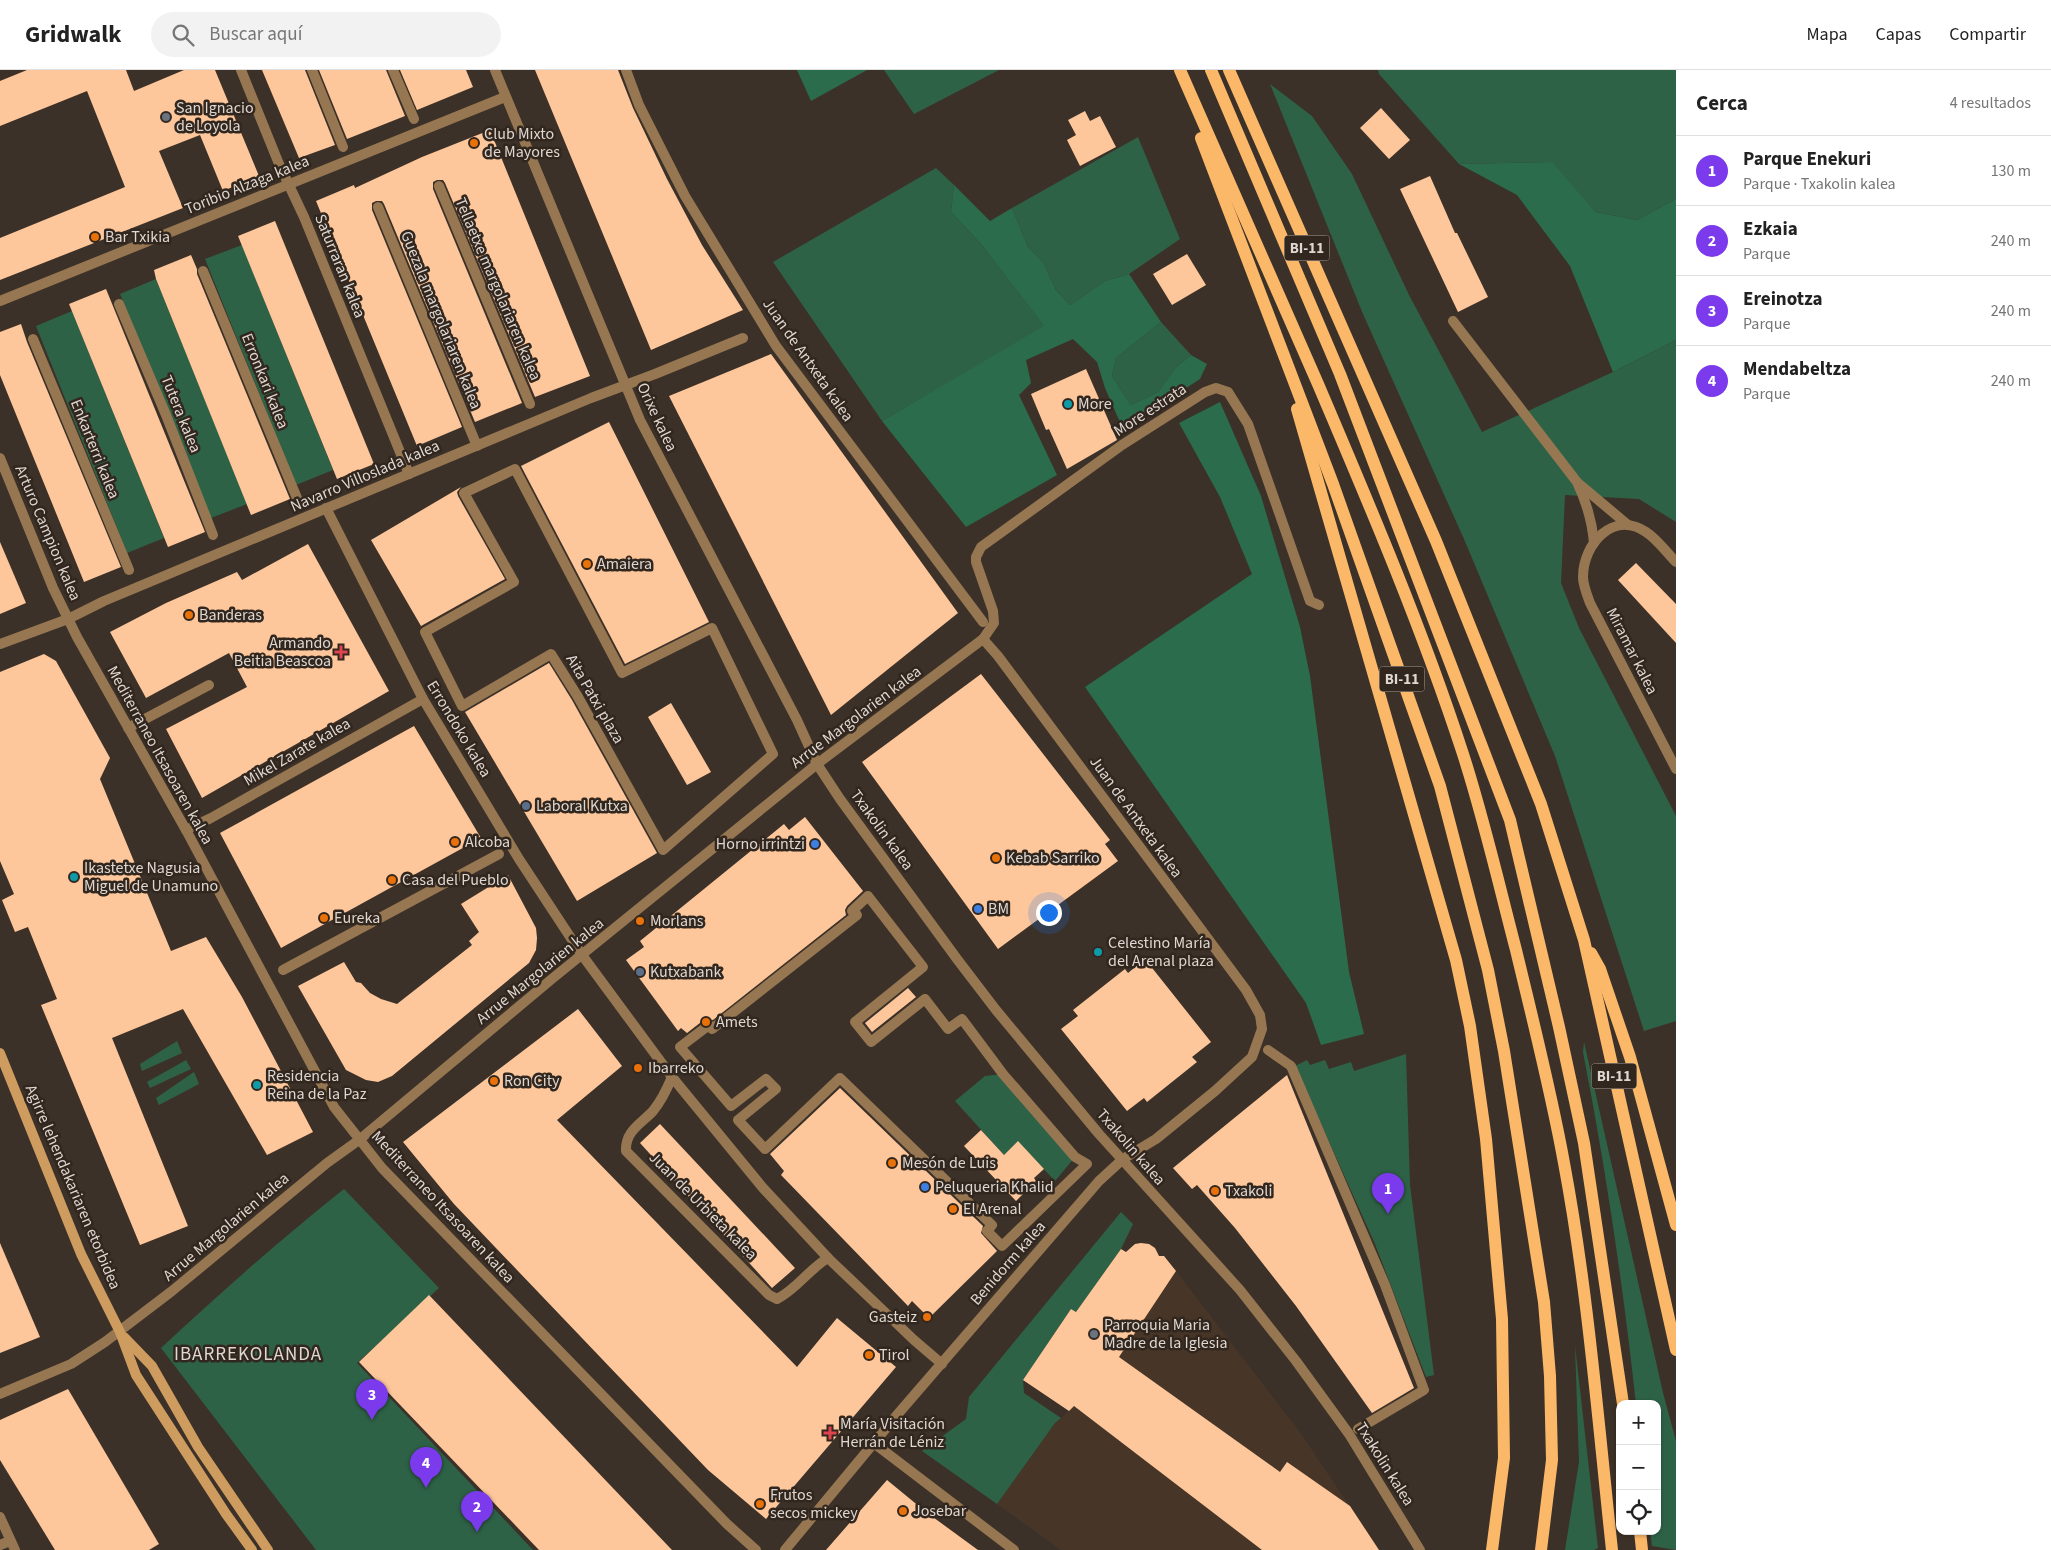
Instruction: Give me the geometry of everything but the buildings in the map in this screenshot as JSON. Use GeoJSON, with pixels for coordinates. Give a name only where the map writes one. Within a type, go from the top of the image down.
{"type":"FeatureCollection","features":[{"type":"Feature","properties":{"kind":"main road","name":"BI-11"},"geometry":{"type":"LineString","coordinates":[[1176,70],[1333,484],[1440,786],[1488,970],[1504,1051],[1544,1302],[1550,1376],[1552,1460],[1542,1550]]}},
{"type":"Feature","properties":{"kind":"main road"},"geometry":{"type":"LineString","coordinates":[[1180,70],[1351,461],[1421,636],[1463,756],[1499,882],[1545,1069],[1564,1164],[1574,1226],[1594,1384],[1612,1550]]}},
{"type":"Feature","properties":{"kind":"main road"},"geometry":{"type":"LineString","coordinates":[[1211,70],[1340,374],[1510,820],[1559,1027],[1584,1143],[1622,1400]]}},
{"type":"Feature","properties":{"kind":"main road","name":"BI-11"},"geometry":{"type":"LineString","coordinates":[[1229,70],[1436,541],[1540,804],[1584,940],[1676,1350]]}},
{"type":"Feature","properties":{"kind":"main road"},"geometry":{"type":"LineString","coordinates":[[1269,316],[1456,960],[1470,1026],[1486,1139],[1502,1319],[1504,1458],[1492,1550]]}},
{"type":"Feature","properties":{"kind":"main road"},"geometry":{"type":"LineString","coordinates":[[1584,940],[1600,969],[1630,1057],[1676,1225]]}},
{"type":"Feature","properties":{"kind":"main road","name":"Agirre lehendakariaren etorbidea"},"geometry":{"type":"LineString","coordinates":[[0,1053],[81,1254],[120,1332],[136,1375],[226,1514],[252,1550]]}},
{"type":"Feature","properties":{"kind":"main road","name":"Agirre lehendakariaren etorbidea"},"geometry":{"type":"LineString","coordinates":[[120,1332],[152,1366],[198,1447],[268,1550]]}},
{"type":"Feature","properties":{"kind":"main road"},"geometry":{"type":"LineString","coordinates":[[1640,1535],[1642,1550]]}},
{"type":"Feature","properties":{"kind":"street","name":"Saturraran kalea"},"geometry":{"type":"LineString","coordinates":[[241,70],[409,474]]}},
{"type":"Feature","properties":{"kind":"street"},"geometry":{"type":"LineString","coordinates":[[312,70],[344,147]]}},
{"type":"Feature","properties":{"kind":"street"},"geometry":{"type":"LineString","coordinates":[[394,70],[414,119]]}},
{"type":"Feature","properties":{"kind":"street","name":"Orixe kalea"},"geometry":{"type":"LineString","coordinates":[[495,70],[640,420],[797,720],[818,764]]}},
{"type":"Feature","properties":{"kind":"street","name":"Juan de Antxeta kalea"},"geometry":{"type":"LineString","coordinates":[[626,70],[639,105],[685,196],[776,346],[983,622]]}},
{"type":"Feature","properties":{"kind":"street","name":"Toribio Alzaga kalea"},"geometry":{"type":"LineString","coordinates":[[0,301],[505,97]]}},
{"type":"Feature","properties":{"kind":"street","name":"Tellaetxe margolariaren kalea"},"geometry":{"type":"LineString","coordinates":[[439,186],[530,404]]}},
{"type":"Feature","properties":{"kind":"street","name":"Guezala margolariaren kalea"},"geometry":{"type":"LineString","coordinates":[[378,207],[477,446]]}},
{"type":"Feature","properties":{"kind":"street","name":"Erronkari kalea"},"geometry":{"type":"LineString","coordinates":[[203,271],[300,503]]}},
{"type":"Feature","properties":{"kind":"street","name":"Tutera kalea"},"geometry":{"type":"LineString","coordinates":[[119,304],[166,415],[212,535]]}},
{"type":"Feature","properties":{"kind":"street"},"geometry":{"type":"LineString","coordinates":[[1453,321],[1577,482],[1587,502],[1594,543]]}},
{"type":"Feature","properties":{"kind":"street","name":"Enkarterri kalea"},"geometry":{"type":"LineString","coordinates":[[34,338],[129,570]]}},
{"type":"Feature","properties":{"kind":"street","name":"Navarro Villoslada kalea"},"geometry":{"type":"LineString","coordinates":[[0,644],[68,619],[104,601],[326,508],[625,384],[656,374],[743,338]]}},
{"type":"Feature","properties":{"kind":"street","name":"More estrata"},"geometry":{"type":"LineString","coordinates":[[984,639],[994,623],[993,610],[976,557],[986,542],[1018,522],[1122,445],[1205,392],[1216,388],[1228,392],[1248,424],[1310,601],[1319,605]]}},
{"type":"Feature","properties":{"kind":"street","name":"Arturo Campion kalea"},"geometry":{"type":"LineString","coordinates":[[0,458],[68,619]]}},
{"type":"Feature","properties":{"kind":"street","name":"Aita Patxi plaza"},"geometry":{"type":"LineString","coordinates":[[515,469],[622,673],[712,628],[773,754],[663,850],[578,697],[551,654],[462,706],[425,632],[514,582],[464,493],[515,469]]}},
{"type":"Feature","properties":{"kind":"street"},"geometry":{"type":"LineString","coordinates":[[1577,482],[1629,526]]}},
{"type":"Feature","properties":{"kind":"street","name":"Errondoko kalea"},"geometry":{"type":"LineString","coordinates":[[326,508],[423,699],[519,859],[582,955]]}},
{"type":"Feature","properties":{"kind":"street"},"geometry":{"type":"LineString","coordinates":[[1594,543],[1606,530],[1620,524],[1629,526],[1647,532],[1676,562]]}},
{"type":"Feature","properties":{"kind":"street","name":"Miramar kalea"},"geometry":{"type":"LineString","coordinates":[[1594,543],[1585,559],[1583,579],[1590,603],[1676,769]]}},
{"type":"Feature","properties":{"kind":"street","name":"Mediterraneo Itsasoaren kalea"},"geometry":{"type":"LineString","coordinates":[[68,619],[186,830],[334,1107],[382,1168],[727,1524],[756,1550]]}},
{"type":"Feature","properties":{"kind":"street","name":"Juan de Antxeta kalea"},"geometry":{"type":"LineString","coordinates":[[984,639],[1246,990],[1260,1015]]}},
{"type":"Feature","properties":{"kind":"street","name":"Arrue Margolarien kalea"},"geometry":{"type":"LineString","coordinates":[[0,1394],[71,1364],[120,1332],[327,1163],[359,1140],[582,955],[818,764],[984,639]]}},
{"type":"Feature","properties":{"kind":"street"},"geometry":{"type":"LineString","coordinates":[[128,728],[209,685]]}},
{"type":"Feature","properties":{"kind":"street","name":"Mikel Zarate kalea"},"geometry":{"type":"LineString","coordinates":[[186,830],[211,818],[423,699]]}},
{"type":"Feature","properties":{"kind":"street","name":"Txakolin kalea"},"geometry":{"type":"LineString","coordinates":[[818,764],[846,807],[962,966],[1093,1127],[1240,1290],[1296,1361],[1349,1434],[1420,1550]]}},
{"type":"Feature","properties":{"kind":"street"},"geometry":{"type":"LineString","coordinates":[[283,970],[499,854]]}},
{"type":"Feature","properties":{"kind":"street"},"geometry":{"type":"LineString","coordinates":[[868,896],[924,967],[855,1022],[871,1042],[925,999],[948,1029],[962,1018],[1003,1074],[1075,1156],[1088,1164],[1002,1246],[987,1231],[992,1226],[840,1078],[765,1149],[738,1120],[776,1090],[766,1079],[731,1106],[680,1047],[709,1025],[712,1029],[857,915],[852,911],[868,896]]}},
{"type":"Feature","properties":{"kind":"street"},"geometry":{"type":"LineString","coordinates":[[582,955],[672,1077],[763,1188],[828,1258],[942,1364]]}},
{"type":"Feature","properties":{"kind":"street","name":"Benidorm kalea"},"geometry":{"type":"LineString","coordinates":[[785,1550],[1099,1182],[1123,1159],[1156,1139],[1215,1091],[1252,1057],[1262,1029],[1260,1015]]}},
{"type":"Feature","properties":{"kind":"street"},"geometry":{"type":"LineString","coordinates":[[1268,1050],[1291,1066],[1385,1285],[1424,1390],[1358,1428]]}},
{"type":"Feature","properties":{"kind":"street","name":"Juan de Urbieta kalea"},"geometry":{"type":"LineString","coordinates":[[672,1077],[664,1096],[653,1110],[629,1133],[625,1142],[626,1150],[769,1295],[777,1299],[787,1294],[820,1263],[828,1258]]}},
{"type":"Feature","properties":{"kind":"street"},"geometry":{"type":"LineString","coordinates":[[874,1444],[1014,1550]]}},
{"type":"Feature","properties":{"kind":"street"},"geometry":{"type":"LineString","coordinates":[[0,1517],[8,1545]]}},
{"type":"Feature","properties":{"kind":"shaded area"},"geometry":{"type":"Polygon","coordinates":[[[1176,1271],[1302,1435],[1379,1550],[1061,1550],[997,1504],[1055,1423],[1103,1381],[1176,1271]]]}},
{"type":"Feature","properties":{"kind":"green space"},"geometry":{"type":"Polygon","coordinates":[[[797,70],[867,70],[811,101],[797,70]]]}},
{"type":"Feature","properties":{"kind":"green space"},"geometry":{"type":"Polygon","coordinates":[[[884,70],[999,70],[914,114],[884,70]]]}},
{"type":"Feature","properties":{"kind":"green space"},"geometry":{"type":"Polygon","coordinates":[[[1378,70],[1676,70],[1676,199],[1637,220],[1596,212],[1551,162],[1459,164],[1379,74],[1378,70]]]}},
{"type":"Feature","properties":{"kind":"green space"},"geometry":{"type":"Polygon","coordinates":[[[1270,84],[1312,116],[1352,174],[1409,295],[1482,432],[1613,372],[1676,340],[1676,522],[1639,499],[1565,495],[1561,583],[1579,628],[1676,816],[1676,1021],[1644,1031],[1555,756],[1464,539],[1363,314],[1270,84]]]}},
{"type":"Feature","properties":{"kind":"green space"},"geometry":{"type":"Polygon","coordinates":[[[1138,137],[1180,239],[1129,274],[1105,281],[1070,305],[1056,290],[1043,262],[1028,247],[1012,208],[1138,137]]]}},
{"type":"Feature","properties":{"kind":"green space"},"geometry":{"type":"Polygon","coordinates":[[[1552,162],[1596,212],[1637,220],[1676,199],[1676,340],[1613,372],[1570,266],[1517,195],[1459,164],[1552,162]]]}},
{"type":"Feature","properties":{"kind":"green space"},"geometry":{"type":"Polygon","coordinates":[[[936,168],[954,185],[951,212],[981,244],[1045,327],[882,421],[773,262],[936,168]]]}},
{"type":"Feature","properties":{"kind":"green space"},"geometry":{"type":"Polygon","coordinates":[[[954,185],[990,221],[1012,208],[1028,247],[1043,262],[1056,290],[1070,305],[1105,281],[1129,274],[1161,322],[1116,358],[1112,376],[1131,405],[1158,392],[1175,368],[1191,355],[1207,364],[1200,379],[1123,429],[1105,388],[1097,362],[1073,339],[1026,360],[1031,383],[1019,395],[1057,475],[966,527],[882,421],[1044,326],[981,244],[951,212],[954,185]]]}},
{"type":"Feature","properties":{"kind":"green space"},"geometry":{"type":"Polygon","coordinates":[[[242,245],[333,470],[296,485],[205,259],[242,245]]]}},
{"type":"Feature","properties":{"kind":"green space"},"geometry":{"type":"Polygon","coordinates":[[[156,279],[247,504],[211,518],[120,294],[156,279]]]}},
{"type":"Feature","properties":{"kind":"green space"},"geometry":{"type":"Polygon","coordinates":[[[72,311],[164,538],[127,553],[36,326],[72,311]]]}},
{"type":"Feature","properties":{"kind":"green space"},"geometry":{"type":"Polygon","coordinates":[[[1161,322],[1191,355],[1175,368],[1158,392],[1131,405],[1112,376],[1116,358],[1161,322]]]}},
{"type":"Feature","properties":{"kind":"green space"},"geometry":{"type":"Polygon","coordinates":[[[1220,402],[1261,496],[1300,627],[1310,676],[1349,972],[1364,1034],[1321,1045],[1306,1003],[1085,687],[1252,574],[1220,497],[1179,423],[1220,402]]]}},
{"type":"Feature","properties":{"kind":"green space"},"geometry":{"type":"Polygon","coordinates":[[[177,1041],[182,1053],[142,1071],[140,1064],[177,1041]]]}},
{"type":"Feature","properties":{"kind":"green space"},"geometry":{"type":"Polygon","coordinates":[[[1584,1042],[1663,1393],[1676,1441],[1676,1550],[1652,1546],[1651,1535],[1661,1535],[1661,1400],[1636,1400],[1620,1271],[1583,1052],[1584,1042]]]}},
{"type":"Feature","properties":{"kind":"green space"},"geometry":{"type":"Polygon","coordinates":[[[1406,1054],[1410,1185],[1434,1375],[1426,1377],[1375,1244],[1295,1066],[1307,1060],[1310,1065],[1325,1060],[1329,1069],[1351,1062],[1354,1071],[1406,1054]]]}},
{"type":"Feature","properties":{"kind":"green space"},"geometry":{"type":"Polygon","coordinates":[[[186,1060],[191,1069],[150,1088],[147,1082],[186,1060]]]}},
{"type":"Feature","properties":{"kind":"green space"},"geometry":{"type":"Polygon","coordinates":[[[194,1072],[199,1084],[159,1105],[156,1098],[194,1072]]]}},
{"type":"Feature","properties":{"kind":"green space"},"geometry":{"type":"Polygon","coordinates":[[[1003,1074],[1075,1157],[1055,1181],[1018,1142],[1004,1155],[955,1101],[985,1076],[1003,1074]]]}},
{"type":"Feature","properties":{"kind":"green space"},"geometry":{"type":"Polygon","coordinates":[[[344,1189],[439,1288],[357,1363],[533,1550],[316,1550],[161,1348],[297,1227],[344,1189]]]}},
{"type":"Feature","properties":{"kind":"green space"},"geometry":{"type":"Polygon","coordinates":[[[1121,1212],[1133,1224],[1121,1249],[1076,1312],[1071,1309],[1023,1380],[1024,1393],[1061,1418],[1055,1423],[997,1504],[922,1451],[966,1419],[969,1397],[1121,1212]]]}},
{"type":"Feature","properties":{"kind":"green space"},"geometry":{"type":"Polygon","coordinates":[[[1575,1346],[1598,1548],[1594,1550],[1565,1550],[1579,1462],[1575,1346]]]}},
{"type":"Feature","properties":{"kind":"place","name":"San Ignacio de Loyola"},"geometry":{"type":"Point","coordinates":[166,117]}},
{"type":"Feature","properties":{"kind":"place","name":"Club Mixto de Mayores"},"geometry":{"type":"Point","coordinates":[474,143]}},
{"type":"Feature","properties":{"kind":"place","name":"Bar Txikia"},"geometry":{"type":"Point","coordinates":[95,237]}},
{"type":"Feature","properties":{"kind":"place","name":"More"},"geometry":{"type":"Point","coordinates":[1068,404]}},
{"type":"Feature","properties":{"kind":"place","name":"Amaiera"},"geometry":{"type":"Point","coordinates":[587,564]}},
{"type":"Feature","properties":{"kind":"place","name":"Banderas"},"geometry":{"type":"Point","coordinates":[189,615]}},
{"type":"Feature","properties":{"kind":"place","name":"Armando Beitia Beascoa"},"geometry":{"type":"Point","coordinates":[341,652]}},
{"type":"Feature","properties":{"kind":"place","name":"Laboral Kutxa"},"geometry":{"type":"Point","coordinates":[526,806]}},
{"type":"Feature","properties":{"kind":"place","name":"Alcoba"},"geometry":{"type":"Point","coordinates":[455,842]}},
{"type":"Feature","properties":{"kind":"place","name":"Horno irrintzi"},"geometry":{"type":"Point","coordinates":[815,844]}},
{"type":"Feature","properties":{"kind":"place","name":"Kebab Sarriko"},"geometry":{"type":"Point","coordinates":[996,858]}},
{"type":"Feature","properties":{"kind":"place","name":"Ikastetxe Nagusia Miguel de Unamuno"},"geometry":{"type":"Point","coordinates":[74,877]}},
{"type":"Feature","properties":{"kind":"place","name":"Casa del Pueblo"},"geometry":{"type":"Point","coordinates":[392,880]}},
{"type":"Feature","properties":{"kind":"place","name":"BM"},"geometry":{"type":"Point","coordinates":[978,909]}},
{"type":"Feature","properties":{"kind":"place","name":"Eureka"},"geometry":{"type":"Point","coordinates":[324,918]}},
{"type":"Feature","properties":{"kind":"place","name":"Morlans"},"geometry":{"type":"Point","coordinates":[640,921]}},
{"type":"Feature","properties":{"kind":"place","name":"Celestino María del Arenal plaza"},"geometry":{"type":"Point","coordinates":[1098,952]}},
{"type":"Feature","properties":{"kind":"place","name":"Kutxabank"},"geometry":{"type":"Point","coordinates":[640,972]}},
{"type":"Feature","properties":{"kind":"place","name":"Amets"},"geometry":{"type":"Point","coordinates":[706,1022]}},
{"type":"Feature","properties":{"kind":"place","name":"Ibarreko"},"geometry":{"type":"Point","coordinates":[638,1068]}},
{"type":"Feature","properties":{"kind":"place","name":"Ron City"},"geometry":{"type":"Point","coordinates":[494,1081]}},
{"type":"Feature","properties":{"kind":"place","name":"Residencia Reina de la Paz"},"geometry":{"type":"Point","coordinates":[257,1085]}},
{"type":"Feature","properties":{"kind":"place","name":"Mesón de Luis"},"geometry":{"type":"Point","coordinates":[892,1163]}},
{"type":"Feature","properties":{"kind":"place","name":"Peluqueria Khalid"},"geometry":{"type":"Point","coordinates":[925,1187]}},
{"type":"Feature","properties":{"kind":"place","name":"Txakoli"},"geometry":{"type":"Point","coordinates":[1215,1191]}},
{"type":"Feature","properties":{"kind":"place","name":"El Arenal"},"geometry":{"type":"Point","coordinates":[953,1209]}},
{"type":"Feature","properties":{"kind":"place","name":"Parque Enekuri"},"geometry":{"type":"Point","coordinates":[1388,1214]}},
{"type":"Feature","properties":{"kind":"place","name":"Gasteiz"},"geometry":{"type":"Point","coordinates":[927,1317]}},
{"type":"Feature","properties":{"kind":"place","name":"Parroquia Maria Madre de la Iglesia"},"geometry":{"type":"Point","coordinates":[1094,1334]}},
{"type":"Feature","properties":{"kind":"place","name":"Tirol"},"geometry":{"type":"Point","coordinates":[869,1355]}},
{"type":"Feature","properties":{"kind":"place","name":"Ereinotza"},"geometry":{"type":"Point","coordinates":[372,1420]}},
{"type":"Feature","properties":{"kind":"place","name":"María Visitación Herrán de Léniz"},"geometry":{"type":"Point","coordinates":[830,1433]}},
{"type":"Feature","properties":{"kind":"place","name":"Mendabeltza"},"geometry":{"type":"Point","coordinates":[426,1488]}},
{"type":"Feature","properties":{"kind":"place","name":"Frutos secos mickey"},"geometry":{"type":"Point","coordinates":[760,1504]}},
{"type":"Feature","properties":{"kind":"place","name":"Josebar"},"geometry":{"type":"Point","coordinates":[903,1511]}},
{"type":"Feature","properties":{"kind":"place","name":"Ezkaia"},"geometry":{"type":"Point","coordinates":[477,1532]}},
{"type":"Feature","properties":{"kind":"district","name":"IBARREKOLANDA"},"geometry":{"type":"Point","coordinates":[248,1354]}}]}
